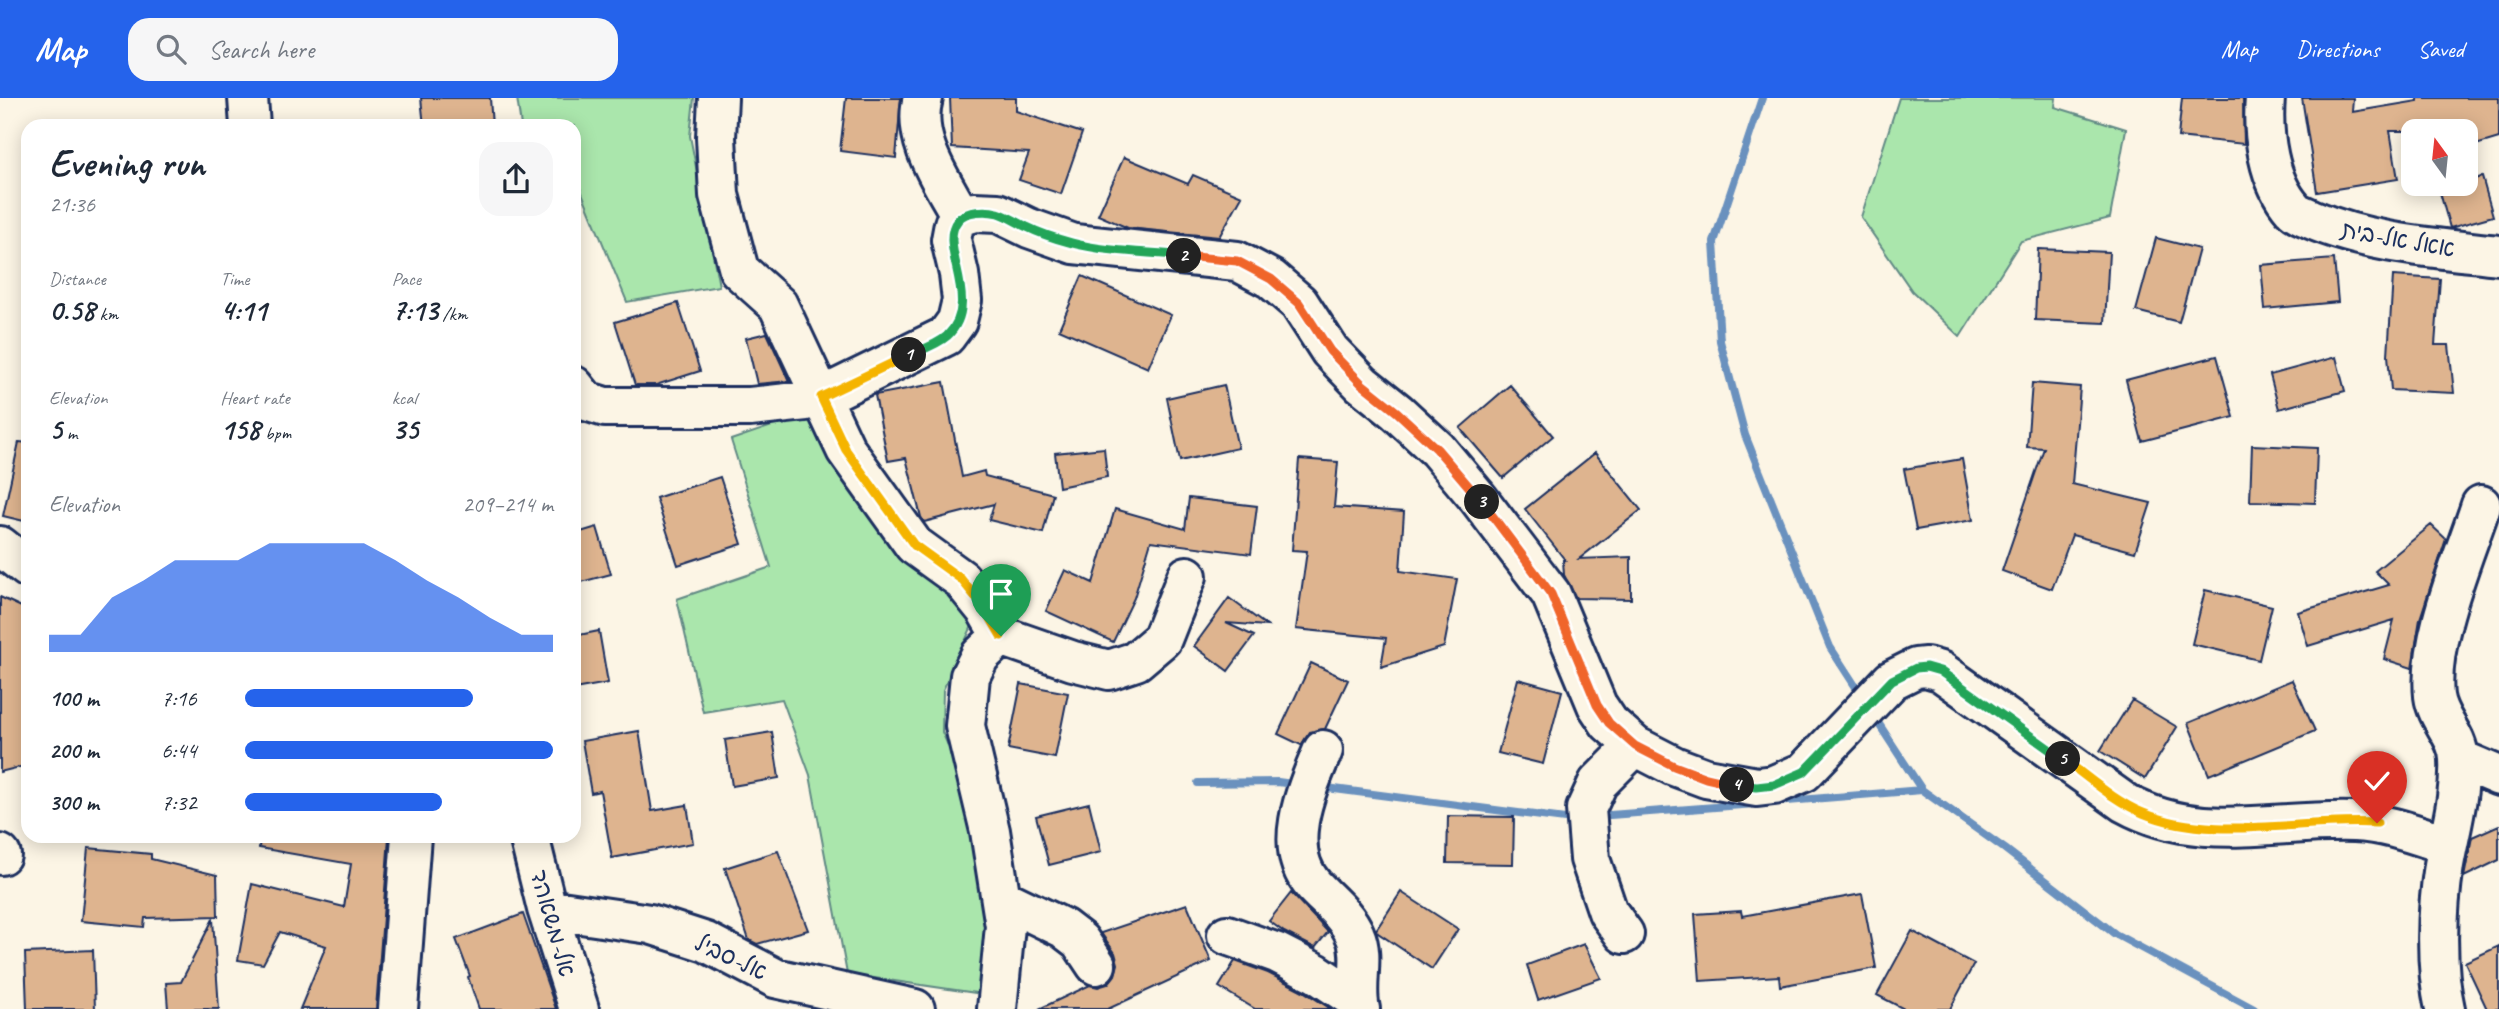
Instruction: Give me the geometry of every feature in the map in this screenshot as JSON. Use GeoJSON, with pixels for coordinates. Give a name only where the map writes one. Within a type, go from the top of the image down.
{"type":"FeatureCollection","features":[{"type":"Feature","properties":{"kind":"street"},"geometry":{"type":"LineString","coordinates":[[248,98],[250,119]]}},
{"type":"Feature","properties":{"kind":"street"},"geometry":{"type":"LineString","coordinates":[[718,98],[716,137],[719,195],[738,270],[778,305],[846,450],[914,545],[961,579],[986,610],[1001,636],[1073,661],[1109,670],[1136,661],[1162,639],[1187,576]]}},
{"type":"Feature","properties":{"kind":"street"},"geometry":{"type":"LineString","coordinates":[[923,98],[919,111],[922,138],[961,216]]}},
{"type":"Feature","properties":{"kind":"street","name":"אאל אל-בית"},"geometry":{"type":"LineString","coordinates":[[2265,98],[2263,112],[2270,170],[2294,211],[2338,230],[2429,247],[2499,255]]}},
{"type":"Feature","properties":{"kind":"street"},"geometry":{"type":"LineString","coordinates":[[581,395],[586,401],[605,407],[750,407],[821,397],[946,336],[957,321],[962,300],[951,240],[954,224],[961,216],[974,212],[998,213],[1029,228],[1074,244],[1237,261],[1271,279],[1299,303],[1330,351],[1362,384],[1437,449],[1551,594],[1597,705],[1609,723],[1635,746],[1674,766],[1736,785],[1757,787],[1782,782],[1804,772],[1892,680],[1916,668],[1926,667],[1940,671],[2125,803],[2165,820],[2189,826],[2221,828],[2377,823],[2448,845]]}},
{"type":"Feature","properties":{"kind":"street"},"geometry":{"type":"LineString","coordinates":[[2445,1009],[2440,985],[2438,948],[2444,868],[2455,812],[2459,759],[2456,740],[2435,704],[2433,680],[2443,619],[2481,505]]}},
{"type":"Feature","properties":{"kind":"street"},"geometry":{"type":"LineString","coordinates":[[0,546],[21,562]]}},
{"type":"Feature","properties":{"kind":"street"},"geometry":{"type":"LineString","coordinates":[[998,1009],[1005,926],[990,831],[965,726],[970,676],[980,656],[1001,636]]}},
{"type":"Feature","properties":{"kind":"street"},"geometry":{"type":"LineString","coordinates":[[1323,750],[1306,791],[1298,829],[1298,850],[1306,874],[1313,885],[1330,901],[1354,932],[1358,942],[1359,1005]]}},
{"type":"Feature","properties":{"kind":"street"},"geometry":{"type":"LineString","coordinates":[[1624,934],[1608,912],[1590,859],[1586,809],[1598,783],[1625,756]]}},
{"type":"Feature","properties":{"kind":"street"},"geometry":{"type":"LineString","coordinates":[[2459,759],[2499,776]]}},
{"type":"Feature","properties":{"kind":"street"},"geometry":{"type":"LineString","coordinates":[[398,1009],[410,843]]}},
{"type":"Feature","properties":{"kind":"street","name":"אל-משאהד"},"geometry":{"type":"LineString","coordinates":[[531,843],[547,909],[579,1009]]}},
{"type":"Feature","properties":{"kind":"street"},"geometry":{"type":"LineString","coordinates":[[1000,898],[1063,928],[1080,941],[1096,965]]}},
{"type":"Feature","properties":{"kind":"street","name":"אל-סביל"},"geometry":{"type":"LineString","coordinates":[[547,909],[650,924],[706,942],[775,978],[798,997],[915,1009]]}},
{"type":"Feature","properties":{"kind":"street"},"geometry":{"type":"LineString","coordinates":[[1227,935],[1277,953],[1317,973],[1359,1005]]}},
{"type":"Feature","properties":{"kind":"green space"},"geometry":{"type":"Polygon","coordinates":[[[517,98],[694,98],[690,136],[719,286],[627,302],[581,190],[581,119],[520,119],[517,98]]]}},
{"type":"Feature","properties":{"kind":"green space"},"geometry":{"type":"Polygon","coordinates":[[[1899,98],[2056,98],[2055,107],[2126,129],[2110,218],[2021,241],[1960,337],[1912,291],[1861,217],[1899,98]]]}},
{"type":"Feature","properties":{"kind":"green space"},"geometry":{"type":"Polygon","coordinates":[[[810,413],[955,584],[972,626],[943,690],[942,732],[968,790],[998,878],[983,994],[847,974],[810,775],[782,699],[703,712],[677,599],[771,567],[731,440],[810,413]]]}},
{"type":"Feature","properties":{"kind":"building"},"geometry":{"type":"Polygon","coordinates":[[[421,98],[490,98],[492,119],[423,119],[421,98]]]}},
{"type":"Feature","properties":{"kind":"building"},"geometry":{"type":"Polygon","coordinates":[[[846,98],[901,98],[896,158],[840,151],[846,98]]]}},
{"type":"Feature","properties":{"kind":"building"},"geometry":{"type":"Polygon","coordinates":[[[950,98],[1016,98],[1016,111],[1082,133],[1061,194],[1019,180],[1029,153],[952,148],[950,98]]]}},
{"type":"Feature","properties":{"kind":"building"},"geometry":{"type":"Polygon","coordinates":[[[2182,98],[2243,98],[2244,144],[2178,137],[2182,98]]]}},
{"type":"Feature","properties":{"kind":"building"},"geometry":{"type":"Polygon","coordinates":[[[2302,98],[2353,98],[2352,112],[2418,101],[2418,98],[2499,98],[2499,138],[2478,144],[2478,119],[2401,119],[2401,131],[2390,131],[2398,179],[2317,192],[2302,98]]]}},
{"type":"Feature","properties":{"kind":"building"},"geometry":{"type":"Polygon","coordinates":[[[1124,157],[1188,184],[1193,175],[1242,196],[1219,237],[1128,228],[1098,215],[1124,157]]]}},
{"type":"Feature","properties":{"kind":"building"},"geometry":{"type":"Polygon","coordinates":[[[2482,177],[2493,216],[2450,228],[2441,196],[2478,196],[2478,178],[2482,177]]]}},
{"type":"Feature","properties":{"kind":"building"},"geometry":{"type":"Polygon","coordinates":[[[2156,238],[2199,249],[2179,322],[2136,311],[2156,238]]]}},
{"type":"Feature","properties":{"kind":"building"},"geometry":{"type":"Polygon","coordinates":[[[2038,249],[2109,252],[2105,323],[2035,320],[2038,249]]]}},
{"type":"Feature","properties":{"kind":"building"},"geometry":{"type":"Polygon","coordinates":[[[2334,259],[2338,302],[2265,309],[2261,265],[2334,259]]]}},
{"type":"Feature","properties":{"kind":"building"},"geometry":{"type":"Polygon","coordinates":[[[1082,276],[1171,315],[1148,368],[1059,329],[1082,276]]]}},
{"type":"Feature","properties":{"kind":"building"},"geometry":{"type":"Polygon","coordinates":[[[2393,276],[2440,279],[2435,345],[2449,345],[2454,393],[2391,390],[2388,355],[2393,276]]]}},
{"type":"Feature","properties":{"kind":"building"},"geometry":{"type":"Polygon","coordinates":[[[678,303],[700,371],[656,385],[635,385],[615,322],[678,303]]]}},
{"type":"Feature","properties":{"kind":"building"},"geometry":{"type":"Polygon","coordinates":[[[767,333],[789,381],[757,384],[746,338],[767,333]]]}},
{"type":"Feature","properties":{"kind":"building"},"geometry":{"type":"Polygon","coordinates":[[[2217,356],[2234,417],[2142,441],[2126,380],[2217,356]]]}},
{"type":"Feature","properties":{"kind":"building"},"geometry":{"type":"Polygon","coordinates":[[[2336,357],[2345,391],[2279,409],[2270,375],[2336,357]]]}},
{"type":"Feature","properties":{"kind":"building"},"geometry":{"type":"Polygon","coordinates":[[[944,382],[962,477],[984,471],[985,476],[1053,494],[1043,533],[989,520],[994,504],[924,522],[906,458],[888,461],[875,395],[944,382]]]}},
{"type":"Feature","properties":{"kind":"building"},"geometry":{"type":"Polygon","coordinates":[[[2032,383],[2080,387],[2072,484],[2151,503],[2135,552],[2072,535],[2052,589],[2002,571],[2044,448],[2027,447],[2032,383]]]}},
{"type":"Feature","properties":{"kind":"building"},"geometry":{"type":"Polygon","coordinates":[[[1224,385],[1238,448],[1180,461],[1167,398],[1224,385]]]}},
{"type":"Feature","properties":{"kind":"building"},"geometry":{"type":"Polygon","coordinates":[[[1510,385],[1553,436],[1503,478],[1460,428],[1510,385]]]}},
{"type":"Feature","properties":{"kind":"building"},"geometry":{"type":"Polygon","coordinates":[[[19,442],[21,442],[21,520],[3,516],[19,442]]]}},
{"type":"Feature","properties":{"kind":"building"},"geometry":{"type":"Polygon","coordinates":[[[2252,445],[2317,448],[2315,503],[2250,501],[2252,445]]]}},
{"type":"Feature","properties":{"kind":"building"},"geometry":{"type":"Polygon","coordinates":[[[1104,448],[1107,477],[1059,487],[1055,453],[1104,448]]]}},
{"type":"Feature","properties":{"kind":"building"},"geometry":{"type":"Polygon","coordinates":[[[1595,453],[1641,510],[1579,559],[1631,557],[1631,599],[1576,598],[1564,575],[1565,560],[1525,509],[1595,453]]]}},
{"type":"Feature","properties":{"kind":"building"},"geometry":{"type":"Polygon","coordinates":[[[1299,459],[1338,462],[1334,507],[1404,512],[1400,571],[1457,579],[1444,647],[1381,667],[1386,638],[1296,629],[1307,551],[1292,550],[1299,459]]]}},
{"type":"Feature","properties":{"kind":"building"},"geometry":{"type":"Polygon","coordinates":[[[1962,459],[1973,520],[1916,530],[1904,469],[1962,459]]]}},
{"type":"Feature","properties":{"kind":"building"},"geometry":{"type":"Polygon","coordinates":[[[720,477],[742,544],[678,565],[656,498],[720,477]]]}},
{"type":"Feature","properties":{"kind":"building"},"geometry":{"type":"Polygon","coordinates":[[[1189,498],[1257,506],[1251,554],[1151,541],[1134,598],[1113,642],[1046,611],[1065,570],[1093,583],[1115,509],[1185,529],[1189,498]]]}},
{"type":"Feature","properties":{"kind":"building"},"geometry":{"type":"Polygon","coordinates":[[[2431,525],[2446,539],[2420,619],[2412,668],[2384,659],[2394,620],[2308,646],[2298,612],[2389,585],[2375,571],[2431,525]]]}},
{"type":"Feature","properties":{"kind":"building"},"geometry":{"type":"Polygon","coordinates":[[[597,527],[611,574],[581,582],[581,532],[597,527]]]}},
{"type":"Feature","properties":{"kind":"building"},"geometry":{"type":"Polygon","coordinates":[[[2205,590],[2272,606],[2259,660],[2192,644],[2205,590]]]}},
{"type":"Feature","properties":{"kind":"building"},"geometry":{"type":"Polygon","coordinates":[[[0,597],[21,607],[21,767],[0,772],[0,597]]]}},
{"type":"Feature","properties":{"kind":"building"},"geometry":{"type":"Polygon","coordinates":[[[1229,598],[1267,626],[1226,623],[1254,636],[1228,671],[1194,646],[1229,598]]]}},
{"type":"Feature","properties":{"kind":"building"},"geometry":{"type":"Polygon","coordinates":[[[599,631],[608,683],[581,688],[581,635],[599,631]]]}},
{"type":"Feature","properties":{"kind":"building"},"geometry":{"type":"Polygon","coordinates":[[[1311,663],[1348,680],[1325,729],[1310,732],[1301,745],[1278,734],[1311,663]]]}},
{"type":"Feature","properties":{"kind":"building"},"geometry":{"type":"Polygon","coordinates":[[[1518,679],[1562,691],[1543,764],[1498,753],[1518,679]]]}},
{"type":"Feature","properties":{"kind":"building"},"geometry":{"type":"Polygon","coordinates":[[[2292,680],[2315,731],[2209,775],[2188,723],[2292,680]]]}},
{"type":"Feature","properties":{"kind":"building"},"geometry":{"type":"Polygon","coordinates":[[[1021,684],[1068,693],[1055,758],[1008,749],[1021,684]]]}},
{"type":"Feature","properties":{"kind":"building"},"geometry":{"type":"Polygon","coordinates":[[[2132,700],[2177,727],[2145,779],[2100,751],[2132,700]]]}},
{"type":"Feature","properties":{"kind":"building"},"geometry":{"type":"Polygon","coordinates":[[[639,731],[652,811],[687,805],[693,843],[612,858],[600,791],[591,793],[582,741],[639,731]]]}},
{"type":"Feature","properties":{"kind":"building"},"geometry":{"type":"Polygon","coordinates":[[[772,732],[779,778],[732,786],[725,740],[772,732]]]}},
{"type":"Feature","properties":{"kind":"building"},"geometry":{"type":"Polygon","coordinates":[[[1089,803],[1101,852],[1049,865],[1036,816],[1089,803]]]}},
{"type":"Feature","properties":{"kind":"building"},"geometry":{"type":"Polygon","coordinates":[[[1448,816],[1514,817],[1513,864],[1447,863],[1448,816]]]}},
{"type":"Feature","properties":{"kind":"building"},"geometry":{"type":"Polygon","coordinates":[[[2499,825],[2499,860],[2464,877],[2472,837],[2499,825]]]}},
{"type":"Feature","properties":{"kind":"building"},"geometry":{"type":"Polygon","coordinates":[[[259,843],[389,843],[376,1009],[300,1009],[326,946],[280,932],[263,964],[238,960],[252,884],[344,907],[351,864],[259,848],[259,843]]]}},
{"type":"Feature","properties":{"kind":"building"},"geometry":{"type":"Polygon","coordinates":[[[88,848],[151,854],[151,859],[217,875],[218,916],[145,918],[144,927],[81,921],[88,848]]]}},
{"type":"Feature","properties":{"kind":"building"},"geometry":{"type":"Polygon","coordinates":[[[778,851],[808,930],[757,944],[749,940],[725,868],[778,851]]]}},
{"type":"Feature","properties":{"kind":"building"},"geometry":{"type":"Polygon","coordinates":[[[1401,892],[1458,929],[1432,969],[1376,930],[1401,892]]]}},
{"type":"Feature","properties":{"kind":"building"},"geometry":{"type":"Polygon","coordinates":[[[1291,893],[1328,932],[1315,948],[1269,921],[1291,893]]]}},
{"type":"Feature","properties":{"kind":"building"},"geometry":{"type":"Polygon","coordinates":[[[1862,894],[1876,968],[1780,986],[1779,976],[1700,981],[1695,914],[1741,911],[1742,916],[1862,894]]]}},
{"type":"Feature","properties":{"kind":"building"},"geometry":{"type":"Polygon","coordinates":[[[1187,904],[1211,961],[1108,1009],[1039,1009],[1090,985],[1098,987],[1108,984],[1115,975],[1118,964],[1115,953],[1101,933],[1187,904]]]}},
{"type":"Feature","properties":{"kind":"building"},"geometry":{"type":"Polygon","coordinates":[[[523,914],[556,1009],[479,1009],[456,939],[523,914]]]}},
{"type":"Feature","properties":{"kind":"building"},"geometry":{"type":"Polygon","coordinates":[[[213,919],[219,1009],[168,1009],[166,983],[181,982],[213,919]]]}},
{"type":"Feature","properties":{"kind":"building"},"geometry":{"type":"Polygon","coordinates":[[[1912,931],[1974,964],[1950,1009],[1904,1009],[1877,995],[1912,931]]]}},
{"type":"Feature","properties":{"kind":"building"},"geometry":{"type":"Polygon","coordinates":[[[1584,944],[1601,978],[1538,1000],[1527,965],[1584,944]]]}},
{"type":"Feature","properties":{"kind":"building"},"geometry":{"type":"Polygon","coordinates":[[[2499,946],[2499,1009],[2487,1009],[2465,962],[2499,946]]]}},
{"type":"Feature","properties":{"kind":"building"},"geometry":{"type":"Polygon","coordinates":[[[93,950],[95,1009],[27,1009],[25,953],[93,950]]]}},
{"type":"Feature","properties":{"kind":"building"},"geometry":{"type":"Polygon","coordinates":[[[1235,961],[1268,973],[1331,1009],[1255,1009],[1219,987],[1235,961]]]}},
{"type":"Feature","properties":{"kind":"waterway"},"geometry":{"type":"LineString","coordinates":[[1762,98],[1714,242],[1720,341],[1745,435],[1830,647],[1863,698]]}},
{"type":"Feature","properties":{"kind":"waterway"},"geometry":{"type":"LineString","coordinates":[[1873,715],[1922,790],[2005,849],[2115,934],[2254,1009]]}},
{"type":"Feature","properties":{"kind":"waterway"},"geometry":{"type":"LineString","coordinates":[[1198,783],[1278,782],[1299,785]]}},
{"type":"Feature","properties":{"kind":"waterway"},"geometry":{"type":"LineString","coordinates":[[1319,787],[1565,819],[1577,818]]}},
{"type":"Feature","properties":{"kind":"waterway"},"geometry":{"type":"LineString","coordinates":[[1775,802],[1922,790]]}},
{"type":"Feature","properties":{"kind":"waterway"},"geometry":{"type":"LineString","coordinates":[[1597,816],[1755,804]]}},
{"type":"Feature","properties":{"kind":"route"},"geometry":{"type":"LineString","coordinates":[[1001,636],[986,610],[961,579],[914,545],[846,450],[821,397],[946,336],[957,321],[962,300],[951,240],[954,224],[961,216],[974,212],[998,213],[1029,228],[1074,244],[1237,261],[1271,279],[1299,303],[1330,351],[1362,384],[1437,449],[1478,498],[1551,594],[1597,705],[1609,723],[1635,746],[1674,766],[1736,785],[1774,785],[1804,772],[1892,680],[1916,668],[1926,667],[1940,671],[2125,803],[2165,820],[2189,826],[2221,828],[2377,823]]}}]}
